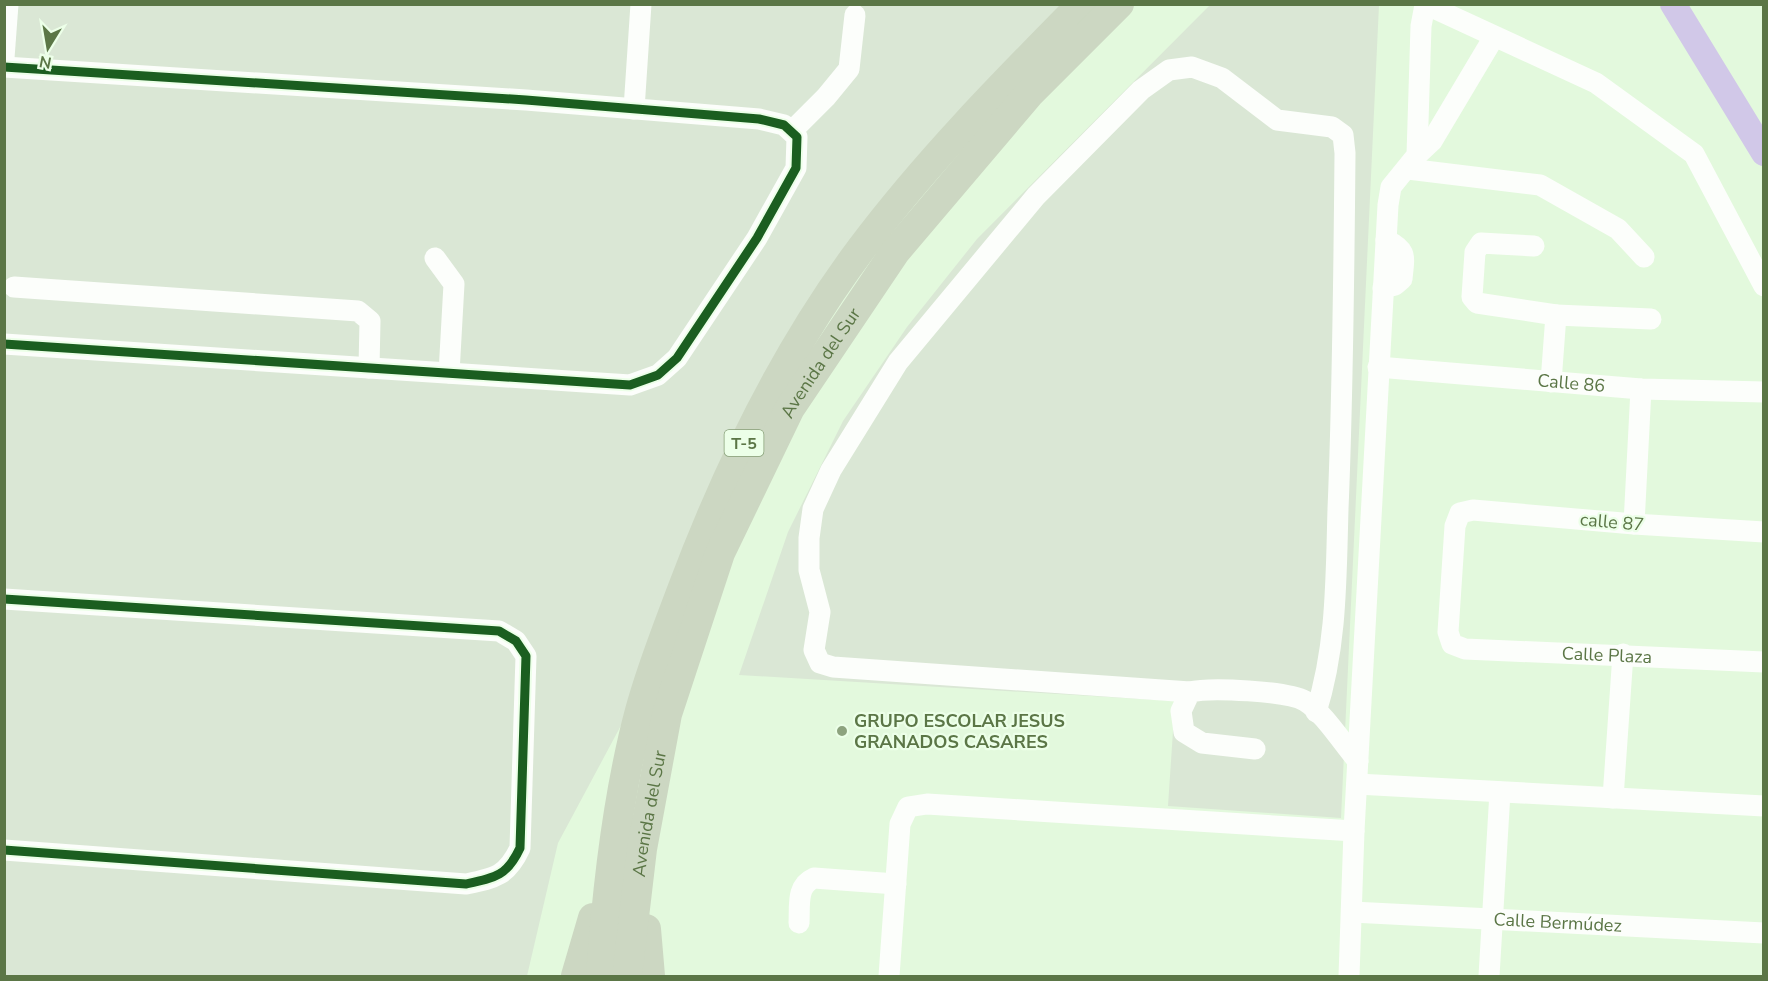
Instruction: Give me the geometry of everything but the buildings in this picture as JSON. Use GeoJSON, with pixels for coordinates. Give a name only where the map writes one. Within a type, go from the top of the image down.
{"type":"FeatureCollection","features":[{"type":"Feature","properties":{"kind":"highway","name":"Avenida del Sur"},"geometry":{"type":"LineString","coordinates":[[627,976],[628,846],[639,714],[655,662],[732,467],[778,379],[860,250],[933,160],[1082,4]]}},
{"type":"Feature","properties":{"kind":"highway","name":"Avenida del Sur"},"geometry":{"type":"LineString","coordinates":[[601,976],[628,846],[667,714],[720,553],[790,408],[895,252],[1029,94],[1119,4]]}},
{"type":"Feature","properties":{"kind":"highway"},"geometry":{"type":"LineString","coordinates":[[576,976],[628,846]]}},
{"type":"Feature","properties":{"kind":"highway"},"geometry":{"type":"LineString","coordinates":[[628,846],[650,976]]}},
{"type":"Feature","properties":{"kind":"street"},"geometry":{"type":"LineString","coordinates":[[4,58],[8,4]]}},
{"type":"Feature","properties":{"kind":"street"},"geometry":{"type":"LineString","coordinates":[[634,109],[641,4]]}},
{"type":"Feature","properties":{"kind":"street"},"geometry":{"type":"LineString","coordinates":[[1413,162],[1421,26],[1425,5],[1596,83],[1694,154],[1764,286]]}},
{"type":"Feature","properties":{"kind":"street"},"geometry":{"type":"LineString","coordinates":[[792,130],[826,97],[849,69],[855,15]]}},
{"type":"Feature","properties":{"kind":"street"},"geometry":{"type":"LineString","coordinates":[[1349,976],[1354,831],[1378,367],[1390,187],[1432,141],[1494,37]]}},
{"type":"Feature","properties":{"kind":"street"},"geometry":{"type":"LineString","coordinates":[[4,67],[759,119],[784,125],[797,137],[796,168],[757,238],[677,358],[658,375],[630,385],[4,344]]}},
{"type":"Feature","properties":{"kind":"street"},"geometry":{"type":"LineString","coordinates":[[1316,712],[1332,645],[1336,558],[1344,378],[1345,153],[1342,135],[1332,127],[1277,120],[1222,78],[1192,67],[1169,70],[1133,98],[1036,196],[898,362],[831,470],[813,509],[809,538],[809,570],[819,612],[814,650],[820,663],[833,667],[1190,692],[1203,689],[1284,695],[1305,701],[1358,761]]}},
{"type":"Feature","properties":{"kind":"street"},"geometry":{"type":"LineString","coordinates":[[1413,162],[1540,185],[1618,229],[1644,257]]}},
{"type":"Feature","properties":{"kind":"street"},"geometry":{"type":"LineString","coordinates":[[1534,246],[1481,243],[1475,252],[1472,297],[1477,303],[1556,315],[1651,319]]}},
{"type":"Feature","properties":{"kind":"street"},"geometry":{"type":"LineString","coordinates":[[435,258],[454,284],[449,373]]}},
{"type":"Feature","properties":{"kind":"street"},"geometry":{"type":"LineString","coordinates":[[14,287],[358,311],[370,321],[369,368]]}},
{"type":"Feature","properties":{"kind":"street"},"geometry":{"type":"LineString","coordinates":[[1551,382],[1556,315]]}},
{"type":"Feature","properties":{"kind":"street","name":"Calle 86"},"geometry":{"type":"LineString","coordinates":[[1378,367],[1641,389],[1764,392]]}},
{"type":"Feature","properties":{"kind":"street"},"geometry":{"type":"LineString","coordinates":[[1634,524],[1641,389]]}},
{"type":"Feature","properties":{"kind":"street","name":"calle 87"},"geometry":{"type":"LineString","coordinates":[[1452,644],[1448,632],[1455,526],[1460,513],[1473,510],[1634,524],[1764,532]]}},
{"type":"Feature","properties":{"kind":"street"},"geometry":{"type":"LineString","coordinates":[[4,598],[499,631],[516,641],[526,657],[520,848],[512,866],[492,878],[466,884],[4,850]]}},
{"type":"Feature","properties":{"kind":"street","name":"Calle Plaza"},"geometry":{"type":"LineString","coordinates":[[1452,644],[1465,649],[1623,654],[1764,662]]}},
{"type":"Feature","properties":{"kind":"street"},"geometry":{"type":"LineString","coordinates":[[1613,798],[1623,654]]}},
{"type":"Feature","properties":{"kind":"street"},"geometry":{"type":"LineString","coordinates":[[1190,692],[1181,711],[1184,732],[1202,743],[1256,750]]}},
{"type":"Feature","properties":{"kind":"street"},"geometry":{"type":"LineString","coordinates":[[1357,784],[1764,806]]}},
{"type":"Feature","properties":{"kind":"street"},"geometry":{"type":"LineString","coordinates":[[1490,976],[1500,792]]}},
{"type":"Feature","properties":{"kind":"street"},"geometry":{"type":"LineString","coordinates":[[888,976],[900,824],[908,807],[927,804],[1354,831]]}},
{"type":"Feature","properties":{"kind":"street"},"geometry":{"type":"LineString","coordinates":[[799,923],[800,891],[807,881],[814,878],[896,884]]}},
{"type":"Feature","properties":{"kind":"street","name":"Calle Bermúdez"},"geometry":{"type":"LineString","coordinates":[[1352,912],[1764,933]]}},
{"type":"Feature","properties":{"kind":"shaded area"},"geometry":{"type":"Polygon","coordinates":[[[5,5],[1763,5],[1763,976],[5,976],[5,5]]]}},
{"type":"Feature","properties":{"kind":"shaded area"},"geometry":{"type":"Polygon","coordinates":[[[5,5],[1083,5],[860,250],[655,662],[558,843],[527,976],[5,976],[5,5]]]}},
{"type":"Feature","properties":{"kind":"shaded area"},"geometry":{"type":"Polygon","coordinates":[[[1210,5],[1379,5],[1341,818],[1168,806],[1175,701],[739,675],[788,532],[843,421],[907,327],[977,239],[1210,5]]]}},
{"type":"Feature","properties":{"kind":"waterway"},"geometry":{"type":"LineString","coordinates":[[1673,4],[1764,153]]}},
{"type":"Feature","properties":{"kind":"cycle path"},"geometry":{"type":"LineString","coordinates":[[4,67],[526,100],[759,119],[784,125],[797,137],[796,168],[757,238],[677,358],[658,375],[630,385],[4,344]]}},
{"type":"Feature","properties":{"kind":"cycle path"},"geometry":{"type":"LineString","coordinates":[[4,599],[499,631],[516,641],[526,656],[520,848],[505,870],[485,880],[466,884],[4,850]]}},
{"type":"Feature","properties":{"kind":"place","name":"GRUPO ESCOLAR JESUS GRANADOS CASARES"},"geometry":{"type":"Point","coordinates":[842,731]}}]}
